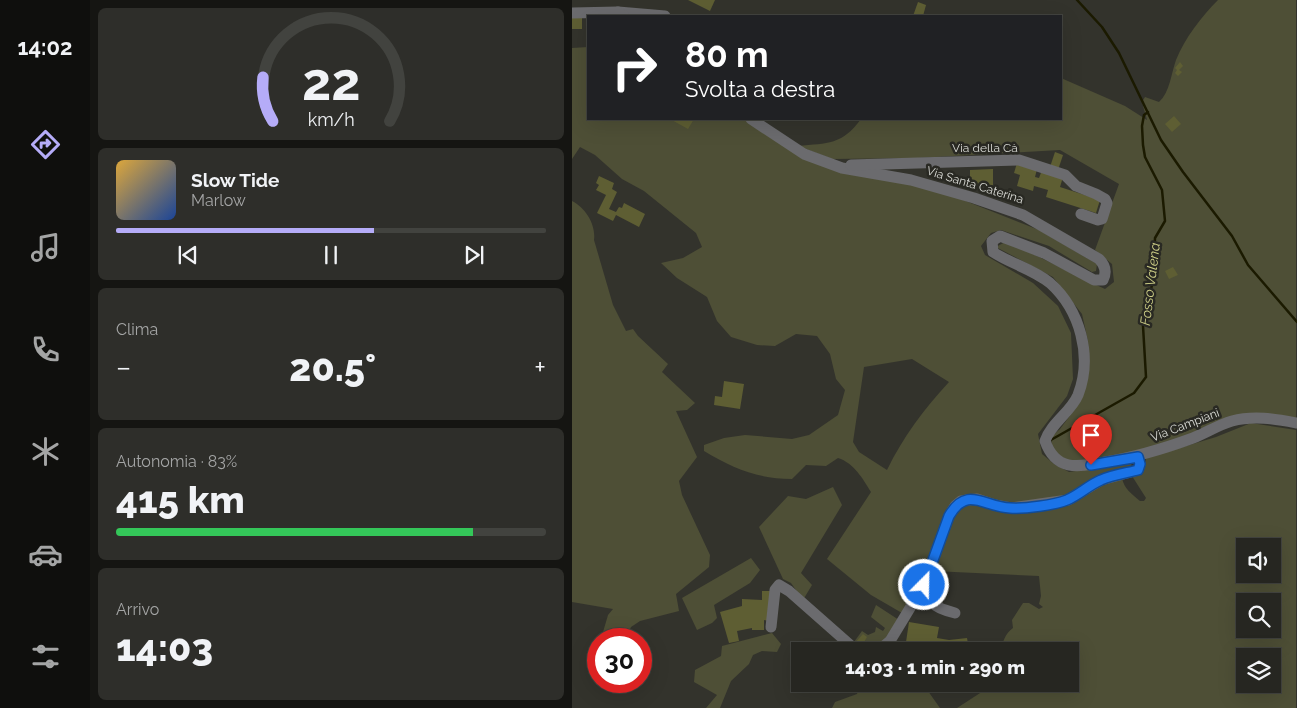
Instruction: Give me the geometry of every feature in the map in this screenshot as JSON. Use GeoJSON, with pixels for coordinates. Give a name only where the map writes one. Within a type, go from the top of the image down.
{"type":"FeatureCollection","features":[{"type":"Feature","properties":{"kind":"street"},"geometry":{"type":"LineString","coordinates":[[572,13],[643,15]]}},
{"type":"Feature","properties":{"kind":"street","name":"Via Santa Caterina"},"geometry":{"type":"LineString","coordinates":[[753,120],[804,154],[842,168],[911,180],[974,198],[1023,215],[1099,259],[1105,265],[1105,274],[1103,280],[1094,280],[1044,253],[1000,236],[992,242],[992,249]]}},
{"type":"Feature","properties":{"kind":"street","name":"Via della Cà"},"geometry":{"type":"LineString","coordinates":[[842,168],[853,164],[1019,160],[1066,175],[1076,186],[1096,194],[1108,203],[1102,219],[1098,220],[1081,214]]}},
{"type":"Feature","properties":{"kind":"street","name":"Via Campiani"},"geometry":{"type":"LineString","coordinates":[[992,249],[997,255],[1032,271],[1050,283],[1076,317],[1082,334],[1084,375],[1078,396],[1042,442],[1054,458],[1075,467],[1138,457],[1195,437],[1222,424],[1242,419],[1260,418],[1296,423]]}},
{"type":"Feature","properties":{"kind":"street"},"geometry":{"type":"LineString","coordinates":[[889,642],[900,628],[932,567],[949,516],[955,506],[961,501],[977,499],[1011,508],[1068,500],[1101,480],[1138,470],[1140,464],[1138,457]]}},
{"type":"Feature","properties":{"kind":"street"},"geometry":{"type":"LineString","coordinates":[[932,567],[934,583],[930,598],[937,608],[955,613]]}},
{"type":"Feature","properties":{"kind":"street"},"geometry":{"type":"LineString","coordinates":[[771,627],[774,590],[779,586],[789,591],[847,642]]}},
{"type":"Feature","properties":{"kind":"green space"},"geometry":{"type":"Polygon","coordinates":[[[1218,0],[1296,0],[1296,419],[1271,415],[1145,449],[1079,463],[1063,460],[1051,449],[1052,436],[1060,429],[1075,409],[1089,362],[1088,341],[1082,314],[1053,277],[996,247],[1005,242],[1105,289],[1114,282],[1112,264],[1095,250],[1119,184],[1060,150],[918,158],[832,159],[798,146],[834,141],[847,134],[860,120],[1062,120],[1062,78],[1125,106],[1147,120],[1142,102],[1145,97],[1159,102],[1163,98],[1176,60],[1184,44],[1218,0]]]}},
{"type":"Feature","properties":{"kind":"green space"},"geometry":{"type":"Polygon","coordinates":[[[587,47],[587,120],[748,120],[800,155],[953,196],[1039,230],[1097,264],[1096,271],[1092,272],[1049,246],[1001,230],[991,233],[981,246],[985,255],[1033,283],[1058,306],[1071,333],[1073,379],[1067,396],[1038,434],[1042,454],[1054,464],[1069,472],[1131,462],[1132,469],[1063,496],[1019,503],[956,499],[912,598],[902,613],[871,595],[827,559],[871,492],[849,464],[838,458],[826,466],[806,465],[792,479],[779,478],[756,475],[725,463],[704,451],[704,445],[724,438],[745,435],[792,439],[809,435],[838,415],[845,390],[836,379],[830,354],[817,336],[796,334],[775,346],[757,345],[731,337],[717,321],[707,297],[677,278],[661,263],[683,258],[702,247],[696,233],[644,191],[622,179],[595,155],[580,147],[572,159],[572,48],[587,47]],[[912,359],[864,367],[853,442],[859,452],[887,470],[900,446],[931,402],[949,382],[912,359]]]}},
{"type":"Feature","properties":{"kind":"green space"},"geometry":{"type":"Polygon","coordinates":[[[572,201],[586,212],[592,223],[594,240],[613,305],[626,331],[633,329],[668,364],[662,372],[695,403],[687,410],[676,411],[697,457],[679,481],[682,495],[710,555],[709,567],[676,594],[679,611],[640,621],[631,628],[604,628],[608,615],[613,609],[572,602],[572,201]]]}},
{"type":"Feature","properties":{"kind":"green space"},"geometry":{"type":"Polygon","coordinates":[[[1251,423],[1296,430],[1296,708],[957,708],[982,692],[1079,692],[1079,642],[1003,642],[1004,638],[1013,628],[1012,620],[1023,603],[1029,603],[1039,609],[1043,607],[1039,604],[1041,596],[1039,576],[933,571],[952,515],[960,505],[1012,511],[1029,510],[1122,478],[1129,491],[1140,501],[1144,501],[1146,498],[1132,476],[1145,464],[1146,458],[1216,437],[1251,423]]]}},
{"type":"Feature","properties":{"kind":"green space"},"geometry":{"type":"Polygon","coordinates":[[[833,487],[842,505],[801,573],[812,585],[803,600],[791,583],[783,579],[759,527],[788,496],[806,499],[833,487]]]}},
{"type":"Feature","properties":{"kind":"green space"},"geometry":{"type":"Polygon","coordinates":[[[751,558],[760,570],[750,583],[714,605],[717,618],[712,623],[697,630],[682,598],[751,558]]]}},
{"type":"Feature","properties":{"kind":"green space"},"geometry":{"type":"Polygon","coordinates":[[[803,600],[854,642],[850,642],[803,600]]]}},
{"type":"Feature","properties":{"kind":"green space"},"geometry":{"type":"Polygon","coordinates":[[[876,605],[899,620],[892,634],[884,642],[854,642],[862,631],[868,635],[875,632],[876,627],[883,631],[885,628],[871,617],[876,605]]]}},
{"type":"Feature","properties":{"kind":"green space"},"geometry":{"type":"Polygon","coordinates":[[[772,633],[781,644],[777,652],[762,651],[753,655],[749,664],[731,681],[720,708],[706,708],[717,695],[694,682],[695,670],[721,656],[722,646],[772,633]]]}},
{"type":"Feature","properties":{"kind":"green space"},"geometry":{"type":"Polygon","coordinates":[[[858,692],[929,692],[940,708],[832,708],[835,702],[857,694],[858,692]]]}},
{"type":"Feature","properties":{"kind":"building"},"geometry":{"type":"Polygon","coordinates":[[[688,0],[715,0],[710,11],[688,0]]]}},
{"type":"Feature","properties":{"kind":"building"},"geometry":{"type":"Polygon","coordinates":[[[918,2],[926,5],[923,15],[913,15],[918,2]]]}},
{"type":"Feature","properties":{"kind":"building"},"geometry":{"type":"Polygon","coordinates":[[[572,17],[582,17],[582,29],[572,29],[572,17]]]}},
{"type":"Feature","properties":{"kind":"building"},"geometry":{"type":"Polygon","coordinates":[[[1180,62],[1183,66],[1179,70],[1182,72],[1178,76],[1175,73],[1177,70],[1175,68],[1180,62]]]}},
{"type":"Feature","properties":{"kind":"building"},"geometry":{"type":"Polygon","coordinates":[[[1174,116],[1181,124],[1172,132],[1165,124],[1174,116]]]}},
{"type":"Feature","properties":{"kind":"building"},"geometry":{"type":"Polygon","coordinates":[[[672,120],[693,120],[688,129],[672,120]]]}},
{"type":"Feature","properties":{"kind":"building"},"geometry":{"type":"Polygon","coordinates":[[[1055,152],[1063,155],[1058,170],[1050,167],[1055,152]]]}},
{"type":"Feature","properties":{"kind":"building"},"geometry":{"type":"Polygon","coordinates":[[[1017,163],[1037,169],[1035,177],[1039,178],[1042,170],[1063,177],[1060,187],[1100,200],[1096,213],[1046,197],[1048,190],[1034,186],[1033,191],[1017,186],[1020,175],[1014,173],[1017,163]]]}},
{"type":"Feature","properties":{"kind":"building"},"geometry":{"type":"Polygon","coordinates":[[[993,169],[993,185],[970,185],[970,170],[993,169]]]}},
{"type":"Feature","properties":{"kind":"building"},"geometry":{"type":"Polygon","coordinates":[[[599,176],[614,183],[612,189],[617,192],[609,209],[616,212],[619,207],[622,208],[624,203],[645,214],[639,227],[616,215],[613,221],[597,213],[606,195],[596,190],[599,185],[596,183],[599,176]]]}},
{"type":"Feature","properties":{"kind":"building"},"geometry":{"type":"Polygon","coordinates":[[[1173,267],[1178,275],[1169,279],[1165,271],[1173,267]]]}},
{"type":"Feature","properties":{"kind":"building"},"geometry":{"type":"Polygon","coordinates":[[[724,381],[744,384],[740,409],[714,405],[715,396],[722,397],[724,381]]]}},
{"type":"Feature","properties":{"kind":"building"},"geometry":{"type":"Polygon","coordinates":[[[762,591],[770,591],[769,621],[764,620],[764,630],[752,630],[752,628],[737,631],[739,641],[729,643],[720,612],[742,606],[742,599],[762,600],[762,591]]]}},
{"type":"Feature","properties":{"kind":"building"},"geometry":{"type":"Polygon","coordinates":[[[909,622],[939,627],[937,638],[949,640],[967,638],[968,642],[906,642],[909,622]]]}},
{"type":"Feature","properties":{"kind":"building"},"geometry":{"type":"Polygon","coordinates":[[[863,634],[867,637],[864,642],[856,642],[863,634]]]}},
{"type":"Feature","properties":{"kind":"waterway","name":"Fosso Valena"},"geometry":{"type":"LineString","coordinates":[[1077,0],[1102,27],[1119,53],[1161,140],[1232,236],[1248,265],[1297,322]]}},
{"type":"Feature","properties":{"kind":"waterway","name":"Fosso Valena"},"geometry":{"type":"LineString","coordinates":[[1049,441],[1134,393],[1146,377],[1143,326],[1153,280],[1155,238],[1165,221],[1162,190],[1145,157],[1143,145],[1142,126],[1144,115],[1148,112]]}},
{"type":"Feature","properties":{"kind":"route"},"geometry":{"type":"LineString","coordinates":[[924,585],[949,516],[955,506],[961,501],[977,499],[1011,508],[1047,504],[1068,500],[1101,480],[1138,470],[1140,467],[1138,457],[1091,465]]}}]}
